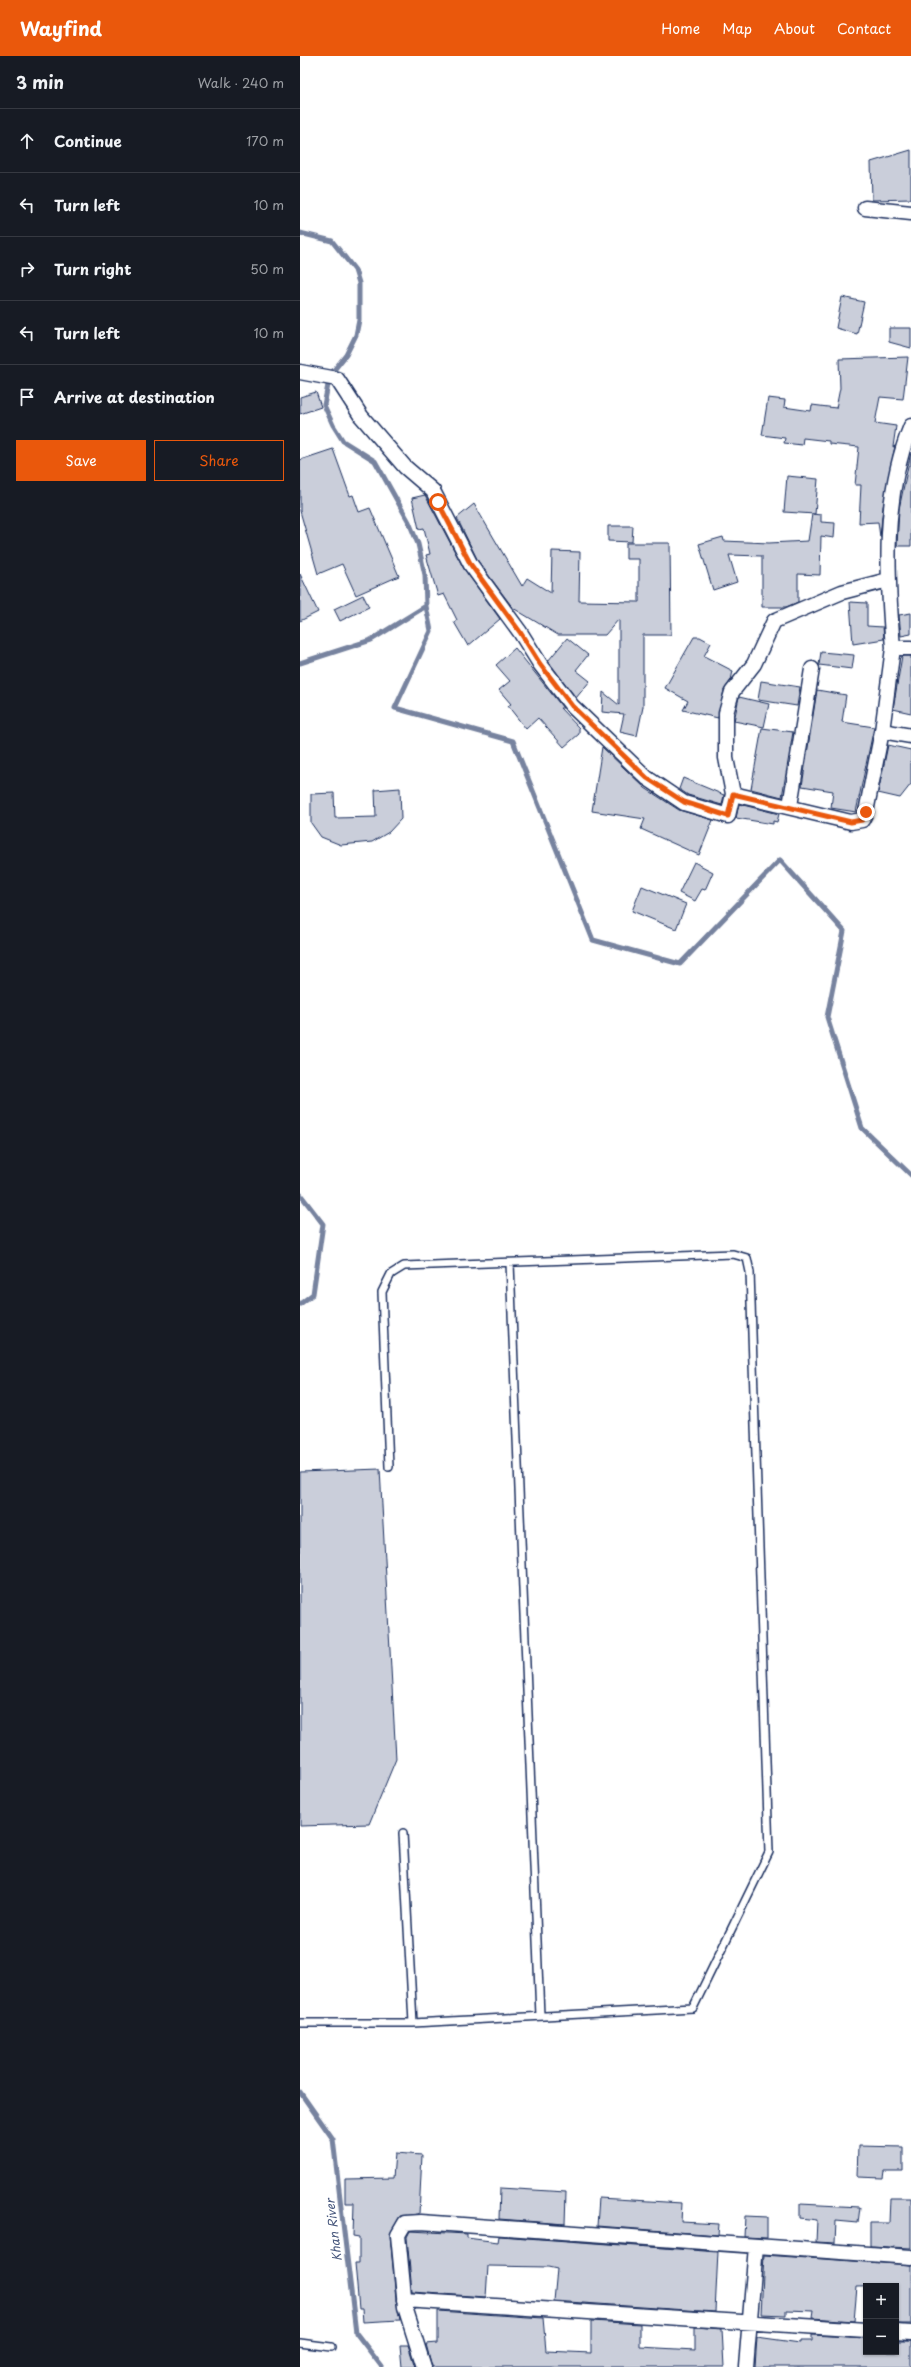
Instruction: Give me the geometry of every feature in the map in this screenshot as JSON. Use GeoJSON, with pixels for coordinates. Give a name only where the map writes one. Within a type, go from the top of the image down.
{"type":"FeatureCollection","features":[{"type":"Feature","properties":{"kind":"street"},"geometry":{"type":"LineString","coordinates":[[865,208],[911,212]]}},
{"type":"Feature","properties":{"kind":"street"},"geometry":{"type":"LineString","coordinates":[[300,372],[330,378],[405,467],[433,491],[471,565],[520,632],[540,664],[572,706],[647,778],[684,802],[728,816],[733,794],[726,758],[726,713],[732,692],[754,664],[774,621],[842,592],[888,580]]}},
{"type":"Feature","properties":{"kind":"street"},"geometry":{"type":"LineString","coordinates":[[733,794],[790,806],[851,822],[862,820],[866,812],[882,731],[893,648],[888,580],[890,506],[901,451],[911,426]]}},
{"type":"Feature","properties":{"kind":"street"},"geometry":{"type":"LineString","coordinates":[[893,648],[911,648]]}},
{"type":"Feature","properties":{"kind":"street"},"geometry":{"type":"LineString","coordinates":[[790,806],[812,669]]}},
{"type":"Feature","properties":{"kind":"street"},"geometry":{"type":"LineString","coordinates":[[882,731],[911,736]]}},
{"type":"Feature","properties":{"kind":"street"},"geometry":{"type":"LineString","coordinates":[[424,2367],[404,2300],[398,2235],[405,2223],[421,2222],[911,2257]]}},
{"type":"Feature","properties":{"kind":"street"},"geometry":{"type":"LineString","coordinates":[[746,2367],[756,2246]]}},
{"type":"Feature","properties":{"kind":"street"},"geometry":{"type":"LineString","coordinates":[[404,2300],[863,2330]]}},
{"type":"Feature","properties":{"kind":"street"},"geometry":{"type":"LineString","coordinates":[[899,2332],[911,2333]]}},
{"type":"Feature","properties":{"kind":"lane"},"geometry":{"type":"LineString","coordinates":[[300,2023],[413,2023],[693,2008],[769,1852],[750,1272],[747,1258],[733,1254],[404,1266],[391,1274],[382,1292],[389,1467]]}},
{"type":"Feature","properties":{"kind":"lane"},"geometry":{"type":"LineString","coordinates":[[510,1262],[540,2016]]}},
{"type":"Feature","properties":{"kind":"lane"},"geometry":{"type":"LineString","coordinates":[[402,1833],[413,2023]]}},
{"type":"Feature","properties":{"kind":"lane"},"geometry":{"type":"LineString","coordinates":[[300,2343],[331,2346]]}},
{"type":"Feature","properties":{"kind":"building"},"geometry":{"type":"Polygon","coordinates":[[[911,150],[911,199],[872,200],[871,162],[911,150]]]}},
{"type":"Feature","properties":{"kind":"building"},"geometry":{"type":"Polygon","coordinates":[[[842,297],[864,302],[857,334],[836,328],[842,297]]]}},
{"type":"Feature","properties":{"kind":"building"},"geometry":{"type":"Polygon","coordinates":[[[889,328],[911,328],[911,348],[889,342],[889,328]]]}},
{"type":"Feature","properties":{"kind":"building"},"geometry":{"type":"Polygon","coordinates":[[[908,357],[903,399],[880,397],[875,423],[896,426],[893,447],[895,446],[883,507],[880,537],[878,522],[859,523],[861,485],[855,485],[859,447],[829,444],[829,441],[803,438],[802,445],[784,443],[785,438],[762,435],[768,398],[785,400],[784,407],[811,411],[812,405],[836,408],[840,388],[839,359],[908,357]]]}},
{"type":"Feature","properties":{"kind":"building"},"geometry":{"type":"Polygon","coordinates":[[[316,392],[321,407],[300,414],[300,397],[316,392]]]}},
{"type":"Feature","properties":{"kind":"building"},"geometry":{"type":"Polygon","coordinates":[[[333,449],[350,496],[353,495],[359,512],[370,508],[399,576],[356,595],[342,564],[318,574],[300,511],[300,460],[333,449]]]}},
{"type":"Feature","properties":{"kind":"building"},"geometry":{"type":"Polygon","coordinates":[[[911,452],[911,546],[897,546],[899,509],[911,452]]]}},
{"type":"Feature","properties":{"kind":"building"},"geometry":{"type":"Polygon","coordinates":[[[787,476],[818,479],[815,514],[784,512],[787,476]]]}},
{"type":"Feature","properties":{"kind":"building"},"geometry":{"type":"Polygon","coordinates":[[[425,495],[464,569],[500,619],[468,646],[454,622],[457,620],[444,594],[438,596],[426,555],[430,554],[424,528],[419,529],[412,498],[425,495]]]}},
{"type":"Feature","properties":{"kind":"building"},"geometry":{"type":"Polygon","coordinates":[[[474,504],[522,586],[527,578],[551,593],[552,551],[580,552],[579,601],[639,602],[639,559],[626,559],[626,543],[670,543],[671,635],[643,635],[643,707],[637,736],[620,732],[624,714],[602,712],[603,692],[619,705],[619,619],[605,635],[558,635],[513,608],[478,561],[457,518],[474,504]]]}},
{"type":"Feature","properties":{"kind":"building"},"geometry":{"type":"Polygon","coordinates":[[[812,514],[821,515],[821,522],[835,523],[834,538],[821,536],[820,575],[798,574],[798,602],[786,607],[762,607],[762,556],[729,555],[737,582],[713,590],[699,544],[723,537],[724,541],[769,543],[808,541],[812,514]]]}},
{"type":"Feature","properties":{"kind":"building"},"geometry":{"type":"Polygon","coordinates":[[[608,526],[633,526],[632,542],[608,541],[608,526]]]}},
{"type":"Feature","properties":{"kind":"building"},"geometry":{"type":"Polygon","coordinates":[[[300,574],[318,612],[300,621],[300,574]]]}},
{"type":"Feature","properties":{"kind":"building"},"geometry":{"type":"Polygon","coordinates":[[[363,595],[369,607],[340,621],[334,609],[363,595]]]}},
{"type":"Feature","properties":{"kind":"building"},"geometry":{"type":"Polygon","coordinates":[[[850,602],[867,603],[867,626],[883,627],[884,639],[853,644],[850,602]]]}},
{"type":"Feature","properties":{"kind":"building"},"geometry":{"type":"Polygon","coordinates":[[[911,613],[911,634],[901,636],[899,615],[911,613]]]}},
{"type":"Feature","properties":{"kind":"building"},"geometry":{"type":"Polygon","coordinates":[[[694,637],[700,637],[711,643],[704,656],[733,671],[731,680],[724,690],[718,718],[683,710],[688,701],[665,688],[694,637]]]}},
{"type":"Feature","properties":{"kind":"building"},"geometry":{"type":"Polygon","coordinates":[[[567,638],[588,655],[576,670],[590,681],[576,698],[548,661],[567,638]]]}},
{"type":"Feature","properties":{"kind":"building"},"geometry":{"type":"Polygon","coordinates":[[[515,648],[563,708],[560,708],[579,728],[579,734],[564,747],[538,718],[526,729],[508,706],[511,704],[499,690],[510,681],[496,665],[515,648]]]}},
{"type":"Feature","properties":{"kind":"building"},"geometry":{"type":"Polygon","coordinates":[[[821,652],[854,655],[852,669],[819,665],[821,652]]]}},
{"type":"Feature","properties":{"kind":"building"},"geometry":{"type":"Polygon","coordinates":[[[902,656],[911,656],[911,713],[893,709],[902,656]]]}},
{"type":"Feature","properties":{"kind":"building"},"geometry":{"type":"Polygon","coordinates":[[[761,681],[800,687],[797,706],[758,700],[761,681]]]}},
{"type":"Feature","properties":{"kind":"building"},"geometry":{"type":"Polygon","coordinates":[[[817,690],[846,695],[842,722],[874,727],[856,812],[831,808],[833,791],[802,786],[817,690]]]}},
{"type":"Feature","properties":{"kind":"building"},"geometry":{"type":"Polygon","coordinates":[[[739,697],[769,704],[764,727],[734,721],[739,697]]]}},
{"type":"Feature","properties":{"kind":"building"},"geometry":{"type":"Polygon","coordinates":[[[762,728],[793,732],[782,797],[751,789],[762,728]]]}},
{"type":"Feature","properties":{"kind":"building"},"geometry":{"type":"Polygon","coordinates":[[[888,745],[911,750],[911,784],[900,798],[878,793],[888,745]]]}},
{"type":"Feature","properties":{"kind":"building"},"geometry":{"type":"Polygon","coordinates":[[[602,747],[645,788],[679,810],[713,820],[699,855],[641,829],[645,819],[592,811],[602,747]]]}},
{"type":"Feature","properties":{"kind":"building"},"geometry":{"type":"Polygon","coordinates":[[[683,778],[724,795],[722,805],[688,795],[679,789],[683,778]]]}},
{"type":"Feature","properties":{"kind":"building"},"geometry":{"type":"Polygon","coordinates":[[[400,788],[401,819],[389,832],[372,842],[341,845],[321,837],[311,823],[311,794],[334,793],[335,818],[376,817],[375,790],[400,788]]]}},
{"type":"Feature","properties":{"kind":"building"},"geometry":{"type":"Polygon","coordinates":[[[739,804],[779,814],[777,822],[773,821],[773,824],[736,818],[739,804]]]}},
{"type":"Feature","properties":{"kind":"building"},"geometry":{"type":"Polygon","coordinates":[[[694,862],[713,872],[705,890],[702,889],[695,901],[679,893],[694,862]]]}},
{"type":"Feature","properties":{"kind":"building"},"geometry":{"type":"Polygon","coordinates":[[[642,886],[686,904],[676,929],[632,911],[642,886]]]}},
{"type":"Feature","properties":{"kind":"building"},"geometry":{"type":"Polygon","coordinates":[[[380,1469],[396,1759],[369,1824],[300,1826],[300,1472],[380,1469]]]}},
{"type":"Feature","properties":{"kind":"building"},"geometry":{"type":"Polygon","coordinates":[[[858,2146],[903,2147],[903,2171],[884,2171],[883,2178],[857,2177],[858,2146]]]}},
{"type":"Feature","properties":{"kind":"building"},"geometry":{"type":"Polygon","coordinates":[[[395,2153],[422,2155],[419,2214],[400,2216],[390,2235],[396,2300],[400,2320],[363,2322],[362,2309],[359,2309],[355,2263],[359,2263],[359,2237],[353,2236],[354,2203],[345,2203],[345,2179],[393,2178],[395,2153]]]}},
{"type":"Feature","properties":{"kind":"building"},"geometry":{"type":"Polygon","coordinates":[[[500,2188],[566,2192],[565,2224],[499,2219],[500,2188]]]}},
{"type":"Feature","properties":{"kind":"building"},"geometry":{"type":"Polygon","coordinates":[[[599,2198],[682,2203],[681,2222],[719,2224],[718,2235],[597,2226],[599,2198]]]}},
{"type":"Feature","properties":{"kind":"building"},"geometry":{"type":"Polygon","coordinates":[[[890,2198],[911,2198],[911,2248],[870,2246],[870,2223],[889,2223],[890,2198]]]}},
{"type":"Feature","properties":{"kind":"building"},"geometry":{"type":"Polygon","coordinates":[[[800,2204],[860,2207],[858,2223],[836,2221],[835,2243],[816,2242],[817,2220],[800,2218],[800,2204]]]}},
{"type":"Feature","properties":{"kind":"building"},"geometry":{"type":"Polygon","coordinates":[[[745,2216],[767,2217],[767,2238],[744,2237],[745,2216]]]}},
{"type":"Feature","properties":{"kind":"building"},"geometry":{"type":"Polygon","coordinates":[[[410,2231],[467,2234],[467,2238],[498,2242],[499,2236],[718,2252],[715,2312],[554,2301],[557,2269],[548,2267],[488,2266],[486,2297],[412,2292],[407,2237],[410,2231]]]}},
{"type":"Feature","properties":{"kind":"building"},"geometry":{"type":"Polygon","coordinates":[[[764,2255],[911,2265],[911,2324],[899,2324],[899,2283],[863,2283],[863,2287],[857,2287],[854,2321],[813,2318],[814,2311],[786,2310],[786,2315],[761,2314],[764,2255]]]}},
{"type":"Feature","properties":{"kind":"building"},"geometry":{"type":"Polygon","coordinates":[[[438,2311],[543,2318],[546,2351],[591,2353],[591,2321],[640,2324],[640,2347],[695,2350],[695,2327],[722,2329],[724,2367],[432,2367],[426,2344],[438,2343],[438,2311]]]}},
{"type":"Feature","properties":{"kind":"building"},"geometry":{"type":"Polygon","coordinates":[[[812,2335],[863,2338],[863,2355],[899,2355],[899,2341],[911,2341],[911,2367],[755,2367],[757,2337],[800,2343],[800,2341],[812,2341],[812,2335]]]}},
{"type":"Feature","properties":{"kind":"building"},"geometry":{"type":"Polygon","coordinates":[[[400,2345],[408,2345],[415,2367],[402,2367],[400,2345]]]}},
{"type":"Feature","properties":{"kind":"waterway"},"geometry":{"type":"LineString","coordinates":[[300,233],[332,241],[355,270],[359,283],[359,320],[356,335],[346,355],[330,375],[324,405],[333,425],[343,441],[375,461],[409,522],[418,544],[425,575],[426,606],[431,631],[395,708],[513,741],[593,940],[680,964],[780,860],[844,931],[827,1017],[862,1128],[911,1175]]}},
{"type":"Feature","properties":{"kind":"waterway","name":"Khan River"},"geometry":{"type":"LineString","coordinates":[[300,663],[371,640],[426,606]]}},
{"type":"Feature","properties":{"kind":"waterway","name":"Khan River"},"geometry":{"type":"LineString","coordinates":[[300,1194],[323,1224],[313,1294],[300,1304]]}},
{"type":"Feature","properties":{"kind":"waterway","name":"Khan River"},"geometry":{"type":"LineString","coordinates":[[300,2092],[333,2139],[356,2333],[382,2367]]}},
{"type":"Feature","properties":{"kind":"route"},"geometry":{"type":"LineString","coordinates":[[438,502],[471,565],[520,632],[540,664],[572,706],[647,778],[684,802],[728,816],[733,794],[790,806],[851,822],[862,820],[866,812]]}}]}
